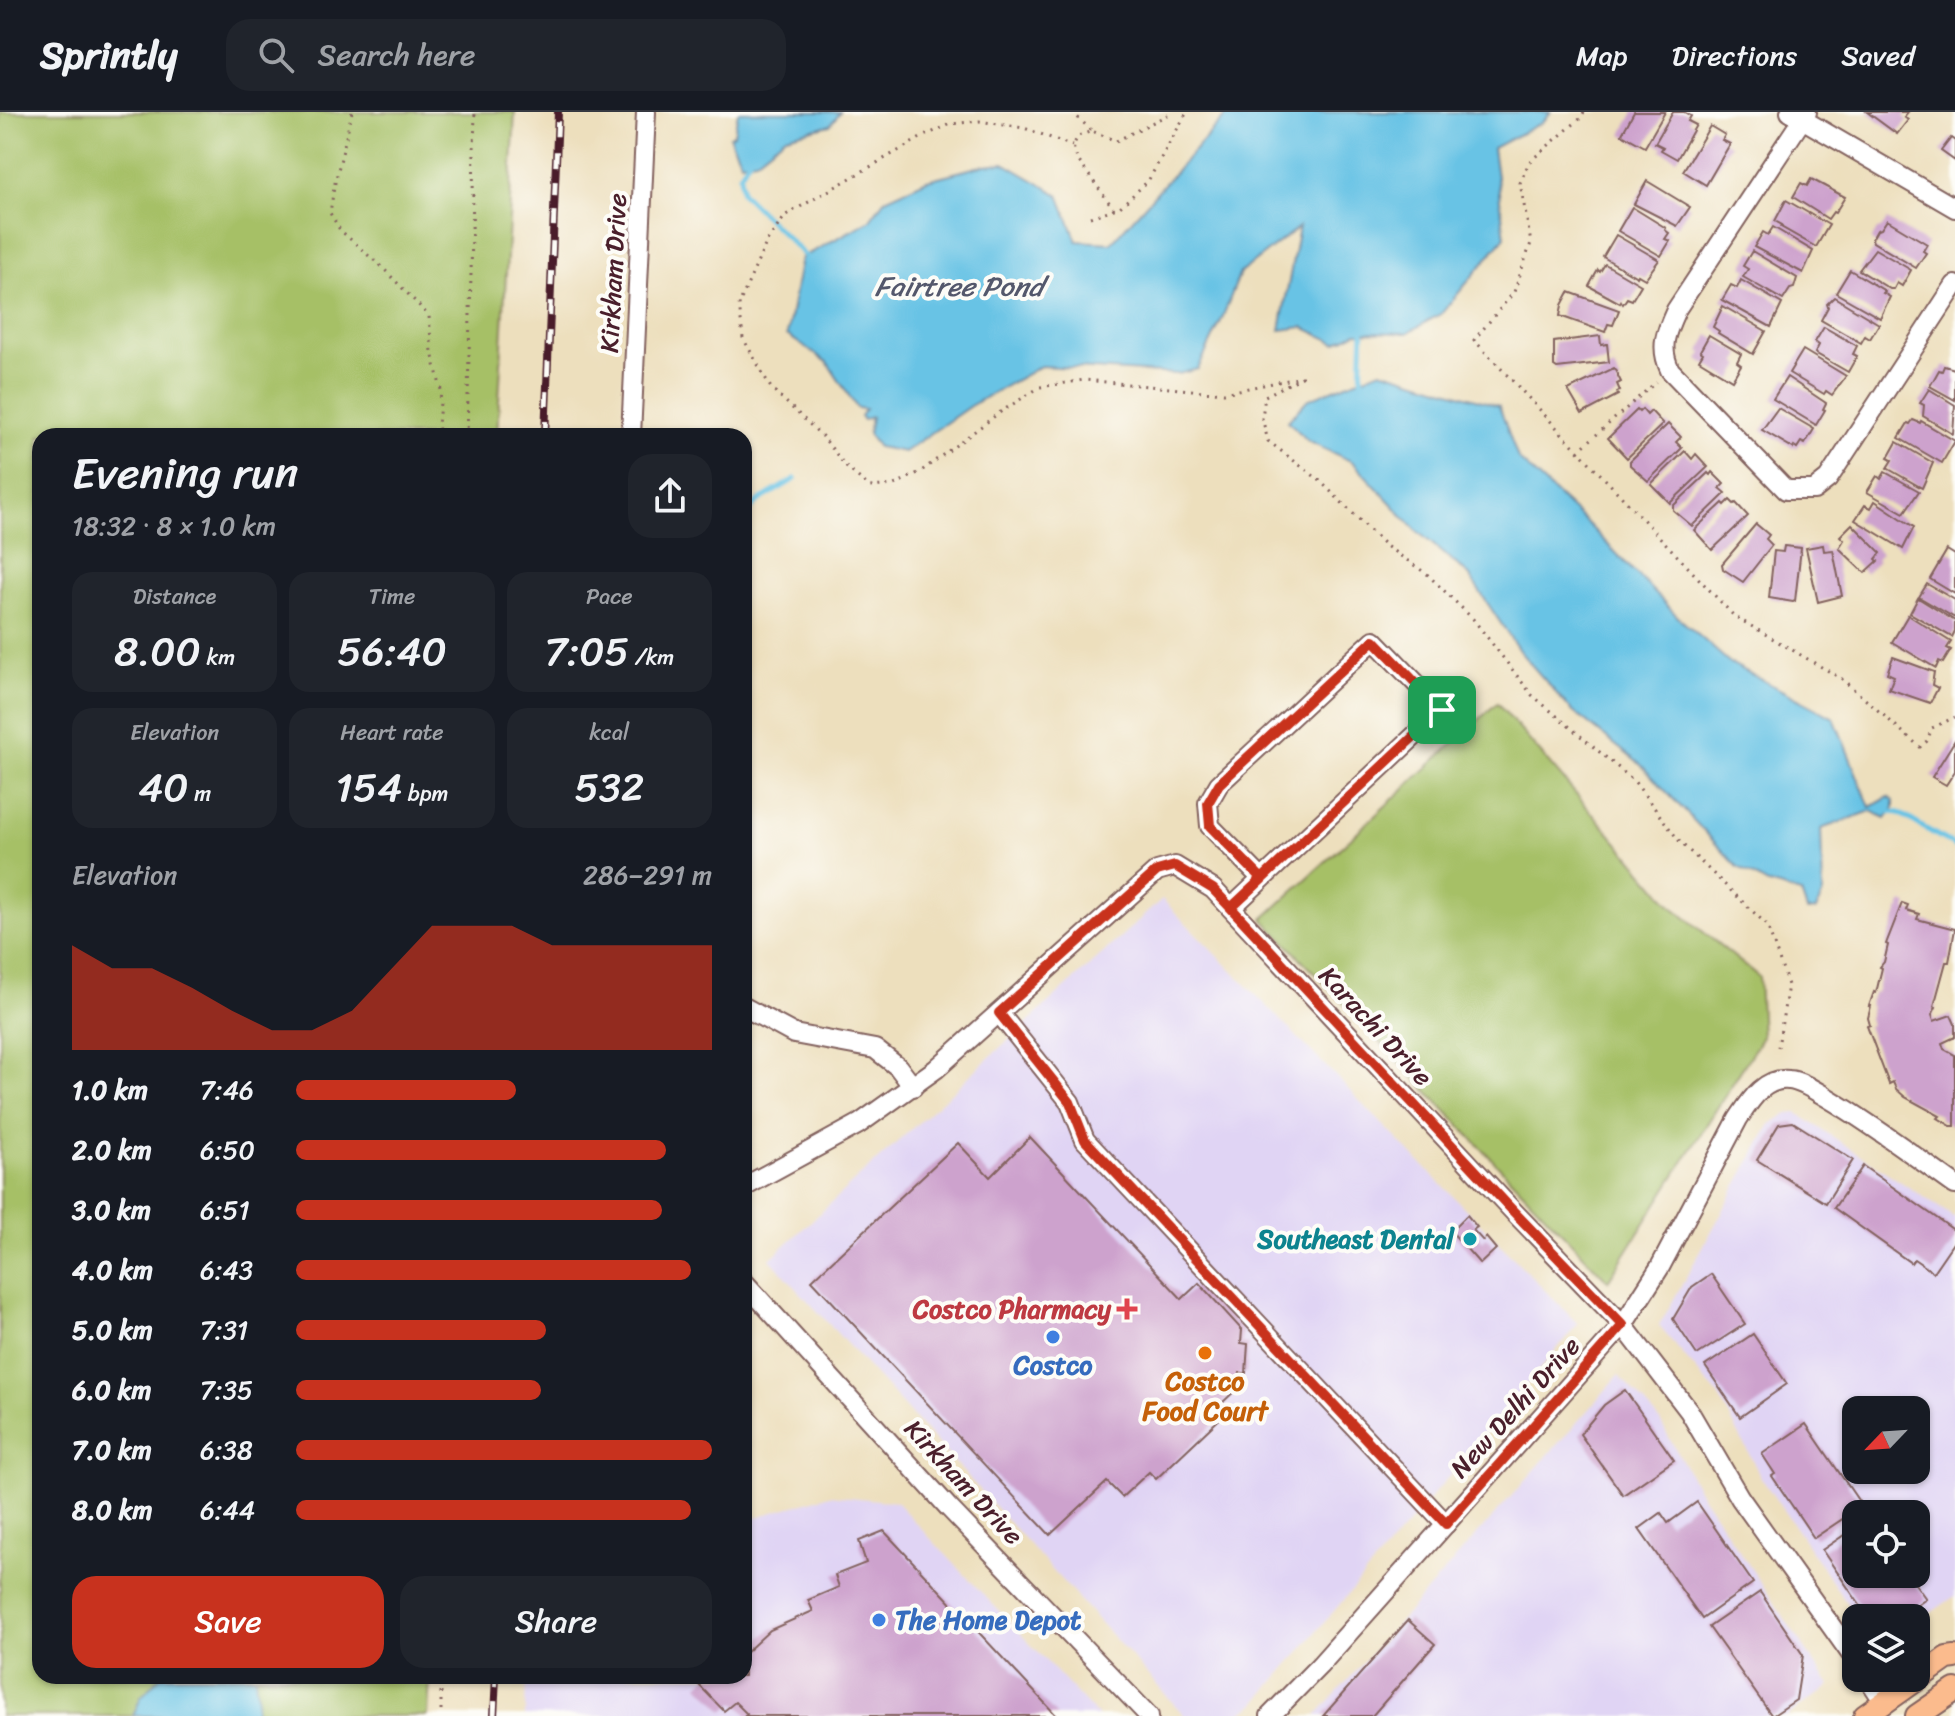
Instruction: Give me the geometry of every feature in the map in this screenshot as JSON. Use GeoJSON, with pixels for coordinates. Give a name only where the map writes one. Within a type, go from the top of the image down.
{"type":"FeatureCollection","features":[{"type":"Feature","properties":{"kind":"main road"},"geometry":{"type":"LineString","coordinates":[[1865,1716],[1947,1658],[1955,1657]]}},
{"type":"Feature","properties":{"kind":"main road"},"geometry":{"type":"LineString","coordinates":[[1917,1716],[1955,1690]]}},
{"type":"Feature","properties":{"kind":"street","name":"Kirkham Drive"},"geometry":{"type":"LineString","coordinates":[[631,428],[646,112]]}},
{"type":"Feature","properties":{"kind":"street"},"geometry":{"type":"LineString","coordinates":[[1955,208],[1799,114],[1676,310],[1665,333],[1664,357],[1670,370],[1786,490],[1814,490],[1828,479],[1851,447],[1955,285]]}},
{"type":"Feature","properties":{"kind":"street"},"geometry":{"type":"LineString","coordinates":[[1231,908],[1262,879],[1442,710],[1374,640],[1219,784],[1208,803],[1210,826],[1262,879]]}},
{"type":"Feature","properties":{"kind":"street","name":"Karachi Drive"},"geometry":{"type":"LineString","coordinates":[[752,1183],[859,1124],[913,1087],[1157,871],[1175,866],[1213,889],[1623,1325],[1689,1411],[1740,1498],[1842,1641]]}},
{"type":"Feature","properties":{"kind":"street"},"geometry":{"type":"LineString","coordinates":[[752,1011],[794,1034],[875,1049],[898,1067],[913,1087]]}},
{"type":"Feature","properties":{"kind":"street"},"geometry":{"type":"LineString","coordinates":[[999,1013],[1070,1102],[1085,1140],[1446,1524]]}},
{"type":"Feature","properties":{"kind":"street","name":"New Delhi Drive"},"geometry":{"type":"LineString","coordinates":[[1272,1715],[1623,1325],[1660,1267],[1738,1119],[1753,1096],[1769,1083],[1789,1079],[1808,1087],[1856,1115],[1955,1185]]}},
{"type":"Feature","properties":{"kind":"street","name":"Kirkham Drive"},"geometry":{"type":"LineString","coordinates":[[752,1291],[949,1508],[1149,1716]]}},
{"type":"Feature","properties":{"kind":"street"},"geometry":{"type":"LineString","coordinates":[[1877,1692],[1884,1702]]}},
{"type":"Feature","properties":{"kind":"path"},"geometry":{"type":"LineString","coordinates":[[352,112],[330,213],[340,230],[429,316],[432,352],[441,390],[438,428]]}},
{"type":"Feature","properties":{"kind":"path"},"geometry":{"type":"LineString","coordinates":[[467,428],[475,112]]}},
{"type":"Feature","properties":{"kind":"path"},"geometry":{"type":"LineString","coordinates":[[1072,112],[1092,131],[1116,141],[1173,112]]}},
{"type":"Feature","properties":{"kind":"path"},"geometry":{"type":"LineString","coordinates":[[1090,217],[1120,207],[1148,181],[1187,112]]}},
{"type":"Feature","properties":{"kind":"path"},"geometry":{"type":"LineString","coordinates":[[1584,112],[1581,118],[1529,162],[1520,183],[1531,243],[1514,292],[1474,340],[1734,616],[1842,679],[1920,747],[1927,741],[1932,728],[1955,717]]}},
{"type":"Feature","properties":{"kind":"path"},"geometry":{"type":"LineString","coordinates":[[1073,146],[1024,128],[979,121],[951,124],[837,184],[784,219],[770,237],[739,304],[743,338],[771,388],[823,437],[847,468],[870,487],[894,485],[920,472],[999,413],[1040,387],[1084,380],[1224,393],[1302,377],[1265,396],[1262,418],[1268,441],[1318,479],[1386,546],[1427,574],[1473,619],[1532,695],[1634,781],[1680,842],[1767,925],[1788,985],[1778,1047]]}},
{"type":"Feature","properties":{"kind":"path"},"geometry":{"type":"LineString","coordinates":[[1092,131],[1078,136],[1073,146],[1077,159],[1114,209]]}},
{"type":"Feature","properties":{"kind":"path"},"geometry":{"type":"LineString","coordinates":[[1578,451],[1670,370]]}},
{"type":"Feature","properties":{"kind":"path"},"geometry":{"type":"LineString","coordinates":[[441,1684],[441,1716]]}},
{"type":"Feature","properties":{"kind":"shaded area"},"geometry":{"type":"Polygon","coordinates":[[[1162,899],[1578,1324],[1255,1704],[1236,1716],[1185,1716],[770,1259],[1162,899]]]}},
{"type":"Feature","properties":{"kind":"shaded area"},"geometry":{"type":"Polygon","coordinates":[[[1797,1113],[1955,1218],[1955,1596],[1930,1613],[1930,1604],[1847,1604],[1762,1479],[1720,1398],[1659,1326],[1771,1124],[1787,1114],[1797,1113]]]}},
{"type":"Feature","properties":{"kind":"shaded area"},"geometry":{"type":"Polygon","coordinates":[[[1619,1375],[1658,1418],[1701,1494],[1830,1686],[1787,1716],[1316,1716],[1619,1375]]]}},
{"type":"Feature","properties":{"kind":"shaded area"},"geometry":{"type":"Polygon","coordinates":[[[830,1495],[896,1502],[1098,1716],[525,1716],[526,1684],[752,1684],[752,1519],[830,1495]]]}},
{"type":"Feature","properties":{"kind":"green space"},"geometry":{"type":"Polygon","coordinates":[[[0,112],[515,112],[497,428],[32,428],[32,1684],[430,1684],[428,1716],[0,1716],[0,112]]]}},
{"type":"Feature","properties":{"kind":"green space"},"geometry":{"type":"Polygon","coordinates":[[[1497,703],[1675,909],[1759,977],[1762,1037],[1608,1281],[1263,919],[1497,703]]]}},
{"type":"Feature","properties":{"kind":"water"},"geometry":{"type":"Polygon","coordinates":[[[738,112],[840,112],[830,125],[786,136],[756,160],[741,162],[729,136],[734,134],[738,112]]]}},
{"type":"Feature","properties":{"kind":"water","name":"Fairtree Pond"},"geometry":{"type":"Polygon","coordinates":[[[1229,112],[1551,112],[1541,123],[1493,148],[1505,237],[1442,313],[1407,333],[1357,332],[1336,343],[1303,327],[1280,330],[1299,227],[1240,273],[1198,369],[1178,374],[1041,366],[970,406],[904,452],[878,447],[868,434],[871,417],[863,420],[860,416],[865,409],[857,408],[827,362],[787,335],[801,258],[869,221],[885,199],[927,180],[1004,163],[1059,195],[1077,241],[1111,243],[1229,112]]]}},
{"type":"Feature","properties":{"kind":"water"},"geometry":{"type":"Polygon","coordinates":[[[1381,370],[1499,406],[1518,459],[1585,521],[1680,619],[1730,663],[1834,718],[1870,807],[1889,797],[1894,801],[1894,808],[1886,818],[1871,811],[1821,829],[1823,893],[1816,910],[1807,911],[1801,893],[1768,884],[1738,867],[1641,765],[1572,711],[1520,652],[1468,574],[1417,531],[1353,462],[1309,442],[1288,421],[1307,400],[1381,370]]]}},
{"type":"Feature","properties":{"kind":"water"},"geometry":{"type":"Polygon","coordinates":[[[153,1684],[256,1684],[257,1697],[255,1716],[133,1716],[141,1697],[153,1684]]]}},
{"type":"Feature","properties":{"kind":"building"},"geometry":{"type":"Polygon","coordinates":[[[1634,112],[1665,112],[1645,147],[1622,134],[1634,112]]]}},
{"type":"Feature","properties":{"kind":"building"},"geometry":{"type":"Polygon","coordinates":[[[1673,112],[1684,112],[1691,116],[1688,121],[1696,125],[1677,159],[1655,143],[1673,112]]]}},
{"type":"Feature","properties":{"kind":"building"},"geometry":{"type":"Polygon","coordinates":[[[1867,112],[1908,112],[1904,117],[1908,120],[1897,134],[1867,112]]]}},
{"type":"Feature","properties":{"kind":"building"},"geometry":{"type":"Polygon","coordinates":[[[1710,126],[1725,135],[1722,140],[1730,144],[1706,185],[1683,171],[1710,126]]]}},
{"type":"Feature","properties":{"kind":"building"},"geometry":{"type":"Polygon","coordinates":[[[1951,138],[1955,141],[1955,161],[1941,151],[1951,138]]]}},
{"type":"Feature","properties":{"kind":"building"},"geometry":{"type":"Polygon","coordinates":[[[1811,179],[1845,197],[1828,219],[1793,197],[1801,183],[1807,186],[1811,179]]]}},
{"type":"Feature","properties":{"kind":"building"},"geometry":{"type":"Polygon","coordinates":[[[1647,181],[1690,207],[1677,226],[1634,204],[1647,181]]]}},
{"type":"Feature","properties":{"kind":"building"},"geometry":{"type":"Polygon","coordinates":[[[1786,200],[1829,225],[1816,247],[1775,221],[1786,200]]]}},
{"type":"Feature","properties":{"kind":"building"},"geometry":{"type":"Polygon","coordinates":[[[1632,207],[1669,233],[1665,239],[1670,241],[1661,256],[1618,231],[1632,207]]]}},
{"type":"Feature","properties":{"kind":"building"},"geometry":{"type":"Polygon","coordinates":[[[1887,220],[1927,244],[1923,251],[1926,253],[1916,268],[1873,242],[1877,230],[1887,220]]]}},
{"type":"Feature","properties":{"kind":"building"},"geometry":{"type":"Polygon","coordinates":[[[1773,227],[1813,251],[1803,273],[1754,247],[1763,232],[1768,235],[1773,227]]]}},
{"type":"Feature","properties":{"kind":"building"},"geometry":{"type":"Polygon","coordinates":[[[1616,235],[1659,260],[1645,279],[1603,257],[1616,235]]]}},
{"type":"Feature","properties":{"kind":"building"},"geometry":{"type":"Polygon","coordinates":[[[1875,249],[1911,270],[1902,286],[1897,283],[1894,289],[1890,289],[1859,270],[1875,249]]]}},
{"type":"Feature","properties":{"kind":"building"},"geometry":{"type":"Polygon","coordinates":[[[1752,251],[1797,278],[1794,288],[1783,300],[1743,277],[1748,269],[1743,266],[1752,251]]]}},
{"type":"Feature","properties":{"kind":"building"},"geometry":{"type":"Polygon","coordinates":[[[1605,264],[1641,285],[1632,300],[1627,298],[1623,304],[1589,286],[1605,264]]]}},
{"type":"Feature","properties":{"kind":"building"},"geometry":{"type":"Polygon","coordinates":[[[1850,270],[1890,297],[1880,318],[1836,293],[1850,270]]]}},
{"type":"Feature","properties":{"kind":"building"},"geometry":{"type":"Polygon","coordinates":[[[1741,280],[1782,304],[1771,327],[1722,300],[1731,285],[1737,288],[1741,280]]]}},
{"type":"Feature","properties":{"kind":"building"},"geometry":{"type":"Polygon","coordinates":[[[1569,292],[1619,310],[1613,325],[1608,324],[1605,332],[1560,316],[1569,292]]]}},
{"type":"Feature","properties":{"kind":"building"},"geometry":{"type":"Polygon","coordinates":[[[1834,297],[1879,324],[1870,339],[1865,336],[1861,343],[1821,320],[1827,304],[1834,297]]]}},
{"type":"Feature","properties":{"kind":"building"},"geometry":{"type":"Polygon","coordinates":[[[1723,306],[1766,331],[1753,354],[1713,327],[1723,306]]]}},
{"type":"Feature","properties":{"kind":"building"},"geometry":{"type":"Polygon","coordinates":[[[1824,327],[1857,346],[1853,354],[1857,356],[1848,372],[1815,353],[1819,345],[1815,342],[1824,327]]]}},
{"type":"Feature","properties":{"kind":"building"},"geometry":{"type":"Polygon","coordinates":[[[1709,335],[1741,354],[1737,362],[1741,365],[1732,380],[1699,360],[1703,353],[1700,351],[1709,335]]]}},
{"type":"Feature","properties":{"kind":"building"},"geometry":{"type":"Polygon","coordinates":[[[1600,336],[1601,345],[1607,344],[1609,362],[1554,366],[1554,342],[1600,336]]]}},
{"type":"Feature","properties":{"kind":"building"},"geometry":{"type":"Polygon","coordinates":[[[1803,350],[1846,376],[1832,395],[1826,391],[1824,394],[1789,373],[1803,350]]]}},
{"type":"Feature","properties":{"kind":"building"},"geometry":{"type":"Polygon","coordinates":[[[1944,366],[1955,369],[1955,400],[1930,386],[1944,366]]]}},
{"type":"Feature","properties":{"kind":"building"},"geometry":{"type":"Polygon","coordinates":[[[1614,368],[1621,382],[1617,384],[1618,395],[1582,414],[1568,390],[1614,368]]]}},
{"type":"Feature","properties":{"kind":"building"},"geometry":{"type":"Polygon","coordinates":[[[1787,377],[1826,403],[1816,425],[1773,399],[1787,377]]]}},
{"type":"Feature","properties":{"kind":"building"},"geometry":{"type":"Polygon","coordinates":[[[1929,389],[1955,405],[1953,434],[1923,416],[1924,405],[1920,403],[1929,389]]]}},
{"type":"Feature","properties":{"kind":"building"},"geometry":{"type":"Polygon","coordinates":[[[1778,408],[1814,429],[1805,444],[1801,442],[1793,448],[1762,430],[1778,408]]]}},
{"type":"Feature","properties":{"kind":"building"},"geometry":{"type":"Polygon","coordinates":[[[1642,409],[1647,415],[1651,411],[1663,424],[1627,458],[1608,438],[1637,410],[1642,409]]]}},
{"type":"Feature","properties":{"kind":"building"},"geometry":{"type":"Polygon","coordinates":[[[1913,420],[1921,421],[1955,441],[1942,463],[1899,438],[1913,420]]]}},
{"type":"Feature","properties":{"kind":"building"},"geometry":{"type":"Polygon","coordinates":[[[1668,424],[1681,437],[1676,442],[1682,448],[1648,481],[1630,465],[1630,461],[1668,424]]]}},
{"type":"Feature","properties":{"kind":"building"},"geometry":{"type":"Polygon","coordinates":[[[1897,442],[1933,463],[1922,488],[1887,468],[1892,460],[1888,458],[1897,442]]]}},
{"type":"Feature","properties":{"kind":"building"},"geometry":{"type":"Polygon","coordinates":[[[1685,451],[1692,459],[1696,454],[1708,467],[1670,503],[1651,484],[1685,451]]]}},
{"type":"Feature","properties":{"kind":"building"},"geometry":{"type":"Polygon","coordinates":[[[1712,472],[1724,484],[1720,488],[1726,493],[1692,526],[1673,510],[1673,506],[1712,472]]]}},
{"type":"Feature","properties":{"kind":"building"},"geometry":{"type":"Polygon","coordinates":[[[1885,472],[1919,491],[1904,513],[1867,492],[1877,476],[1881,479],[1885,472]]]}},
{"type":"Feature","properties":{"kind":"building"},"geometry":{"type":"Polygon","coordinates":[[[1730,500],[1748,516],[1712,550],[1694,530],[1730,500]]]}},
{"type":"Feature","properties":{"kind":"building"},"geometry":{"type":"Polygon","coordinates":[[[1875,501],[1914,527],[1903,549],[1855,520],[1865,505],[1871,508],[1875,501]]]}},
{"type":"Feature","properties":{"kind":"building"},"geometry":{"type":"Polygon","coordinates":[[[1756,524],[1769,535],[1766,539],[1772,545],[1743,582],[1723,569],[1722,564],[1756,524]]]}},
{"type":"Feature","properties":{"kind":"building"},"geometry":{"type":"Polygon","coordinates":[[[1852,524],[1881,553],[1876,559],[1878,561],[1865,573],[1839,548],[1844,540],[1840,536],[1852,524]]]}},
{"type":"Feature","properties":{"kind":"building"},"geometry":{"type":"Polygon","coordinates":[[[1823,545],[1824,551],[1833,550],[1842,596],[1818,602],[1806,548],[1823,545]]]}},
{"type":"Feature","properties":{"kind":"building"},"geometry":{"type":"Polygon","coordinates":[[[1784,546],[1801,548],[1793,602],[1769,598],[1774,551],[1783,552],[1784,546]]]}},
{"type":"Feature","properties":{"kind":"building"},"geometry":{"type":"Polygon","coordinates":[[[1947,550],[1955,555],[1955,594],[1930,579],[1947,550]]]}},
{"type":"Feature","properties":{"kind":"building"},"geometry":{"type":"Polygon","coordinates":[[[1927,584],[1955,600],[1955,618],[1919,597],[1927,584]]]}},
{"type":"Feature","properties":{"kind":"building"},"geometry":{"type":"Polygon","coordinates":[[[1918,598],[1955,621],[1952,637],[1910,613],[1918,598]]]}},
{"type":"Feature","properties":{"kind":"building"},"geometry":{"type":"Polygon","coordinates":[[[1908,615],[1951,642],[1947,648],[1951,650],[1936,668],[1892,642],[1908,615]]]}},
{"type":"Feature","properties":{"kind":"building"},"geometry":{"type":"Polygon","coordinates":[[[1893,657],[1934,672],[1932,685],[1938,688],[1930,703],[1889,689],[1894,676],[1887,673],[1893,657]]]}},
{"type":"Feature","properties":{"kind":"building"},"geometry":{"type":"Polygon","coordinates":[[[1955,740],[1955,771],[1946,785],[1932,777],[1955,740]]]}},
{"type":"Feature","properties":{"kind":"building"},"geometry":{"type":"Polygon","coordinates":[[[1902,903],[1908,905],[1906,910],[1919,914],[1917,919],[1955,929],[1949,962],[1946,962],[1932,1015],[1934,1021],[1951,1015],[1955,1024],[1955,1037],[1942,1043],[1944,1049],[1955,1055],[1955,1126],[1905,1097],[1893,1082],[1889,1084],[1867,1026],[1870,1025],[1869,1006],[1876,993],[1886,944],[1902,903]]]}},
{"type":"Feature","properties":{"kind":"building"},"geometry":{"type":"Polygon","coordinates":[[[1793,1122],[1853,1160],[1826,1203],[1757,1160],[1779,1124],[1793,1122]]]}},
{"type":"Feature","properties":{"kind":"building","name":"Costco"},"geometry":{"type":"Polygon","coordinates":[[[1030,1137],[1182,1299],[1199,1283],[1242,1330],[1241,1343],[1248,1344],[1246,1373],[1240,1373],[1240,1386],[1222,1403],[1229,1410],[1156,1479],[1149,1472],[1122,1497],[1107,1482],[1050,1535],[812,1280],[958,1143],[990,1177],[1030,1137]]]}},
{"type":"Feature","properties":{"kind":"building"},"geometry":{"type":"Polygon","coordinates":[[[1863,1166],[1955,1231],[1955,1240],[1933,1272],[1914,1259],[1911,1263],[1834,1208],[1863,1166]]]}},
{"type":"Feature","properties":{"kind":"building","name":"Southeast Dental"},"geometry":{"type":"Polygon","coordinates":[[[1467,1215],[1477,1227],[1473,1230],[1483,1241],[1486,1237],[1496,1249],[1480,1264],[1451,1231],[1467,1215]]]}},
{"type":"Feature","properties":{"kind":"building"},"geometry":{"type":"Polygon","coordinates":[[[1711,1274],[1745,1324],[1697,1355],[1673,1319],[1692,1287],[1711,1274]]]}},
{"type":"Feature","properties":{"kind":"building"},"geometry":{"type":"Polygon","coordinates":[[[1753,1334],[1787,1384],[1740,1417],[1705,1366],[1753,1334]]]}},
{"type":"Feature","properties":{"kind":"building"},"geometry":{"type":"Polygon","coordinates":[[[1625,1390],[1674,1460],[1623,1495],[1580,1434],[1604,1405],[1625,1390]]]}},
{"type":"Feature","properties":{"kind":"building"},"geometry":{"type":"Polygon","coordinates":[[[1806,1424],[1842,1477],[1842,1484],[1847,1484],[1858,1500],[1842,1500],[1842,1519],[1814,1538],[1772,1476],[1775,1474],[1762,1454],[1806,1424]]]}},
{"type":"Feature","properties":{"kind":"building"},"geometry":{"type":"Polygon","coordinates":[[[1697,1502],[1753,1583],[1702,1619],[1639,1529],[1661,1513],[1668,1523],[1697,1502]]]}},
{"type":"Feature","properties":{"kind":"building","name":"The Home Depot"},"geometry":{"type":"Polygon","coordinates":[[[884,1531],[1057,1716],[745,1716],[747,1714],[735,1702],[724,1711],[699,1685],[752,1684],[752,1647],[770,1630],[813,1611],[808,1600],[839,1587],[835,1575],[866,1563],[859,1541],[884,1531]]]}},
{"type":"Feature","properties":{"kind":"building"},"geometry":{"type":"Polygon","coordinates":[[[1842,1536],[1842,1579],[1822,1550],[1842,1536]]]}},
{"type":"Feature","properties":{"kind":"building"},"geometry":{"type":"Polygon","coordinates":[[[1848,1588],[1918,1588],[1926,1599],[1919,1604],[1859,1604],[1848,1588]]]}},
{"type":"Feature","properties":{"kind":"building"},"geometry":{"type":"Polygon","coordinates":[[[1760,1592],[1803,1655],[1796,1700],[1772,1716],[1709,1627],[1760,1592]]]}},
{"type":"Feature","properties":{"kind":"building"},"geometry":{"type":"Polygon","coordinates":[[[1408,1620],[1435,1644],[1372,1716],[1323,1716],[1408,1620]]]}},
{"type":"Feature","properties":{"kind":"waterway"},"geometry":{"type":"LineString","coordinates":[[751,156],[740,175],[742,193],[808,259]]}},
{"type":"Feature","properties":{"kind":"waterway"},"geometry":{"type":"LineString","coordinates":[[1361,385],[1363,327]]}},
{"type":"Feature","properties":{"kind":"waterway"},"geometry":{"type":"LineString","coordinates":[[752,508],[795,479]]}},
{"type":"Feature","properties":{"kind":"waterway"},"geometry":{"type":"LineString","coordinates":[[1891,812],[1899,813],[1955,846]]}},
{"type":"Feature","properties":{"kind":"railway"},"geometry":{"type":"LineString","coordinates":[[545,428],[558,112]]}},
{"type":"Feature","properties":{"kind":"railway"},"geometry":{"type":"LineString","coordinates":[[494,1716],[496,1684]]}},
{"type":"Feature","properties":{"kind":"place","name":"Southeast Dental"},"geometry":{"type":"Point","coordinates":[1470,1239]}},
{"type":"Feature","properties":{"kind":"place","name":"Costco Pharmacy"},"geometry":{"type":"Point","coordinates":[1127,1309]}},
{"type":"Feature","properties":{"kind":"place","name":"Costco"},"geometry":{"type":"Point","coordinates":[1053,1337]}},
{"type":"Feature","properties":{"kind":"place","name":"Costco Food Court"},"geometry":{"type":"Point","coordinates":[1205,1353]}},
{"type":"Feature","properties":{"kind":"place","name":"The Home Depot"},"geometry":{"type":"Point","coordinates":[879,1620]}},
{"type":"Feature","properties":{"kind":"route"},"geometry":{"type":"LineString","coordinates":[[1442,710],[1231,908],[1213,889],[1175,866],[1157,871],[999,1013],[1070,1102],[1085,1140],[1429,1502],[1446,1524],[1623,1325],[1231,908],[1262,879],[1210,826],[1208,803],[1219,784],[1374,640],[1442,710]]}}]}
